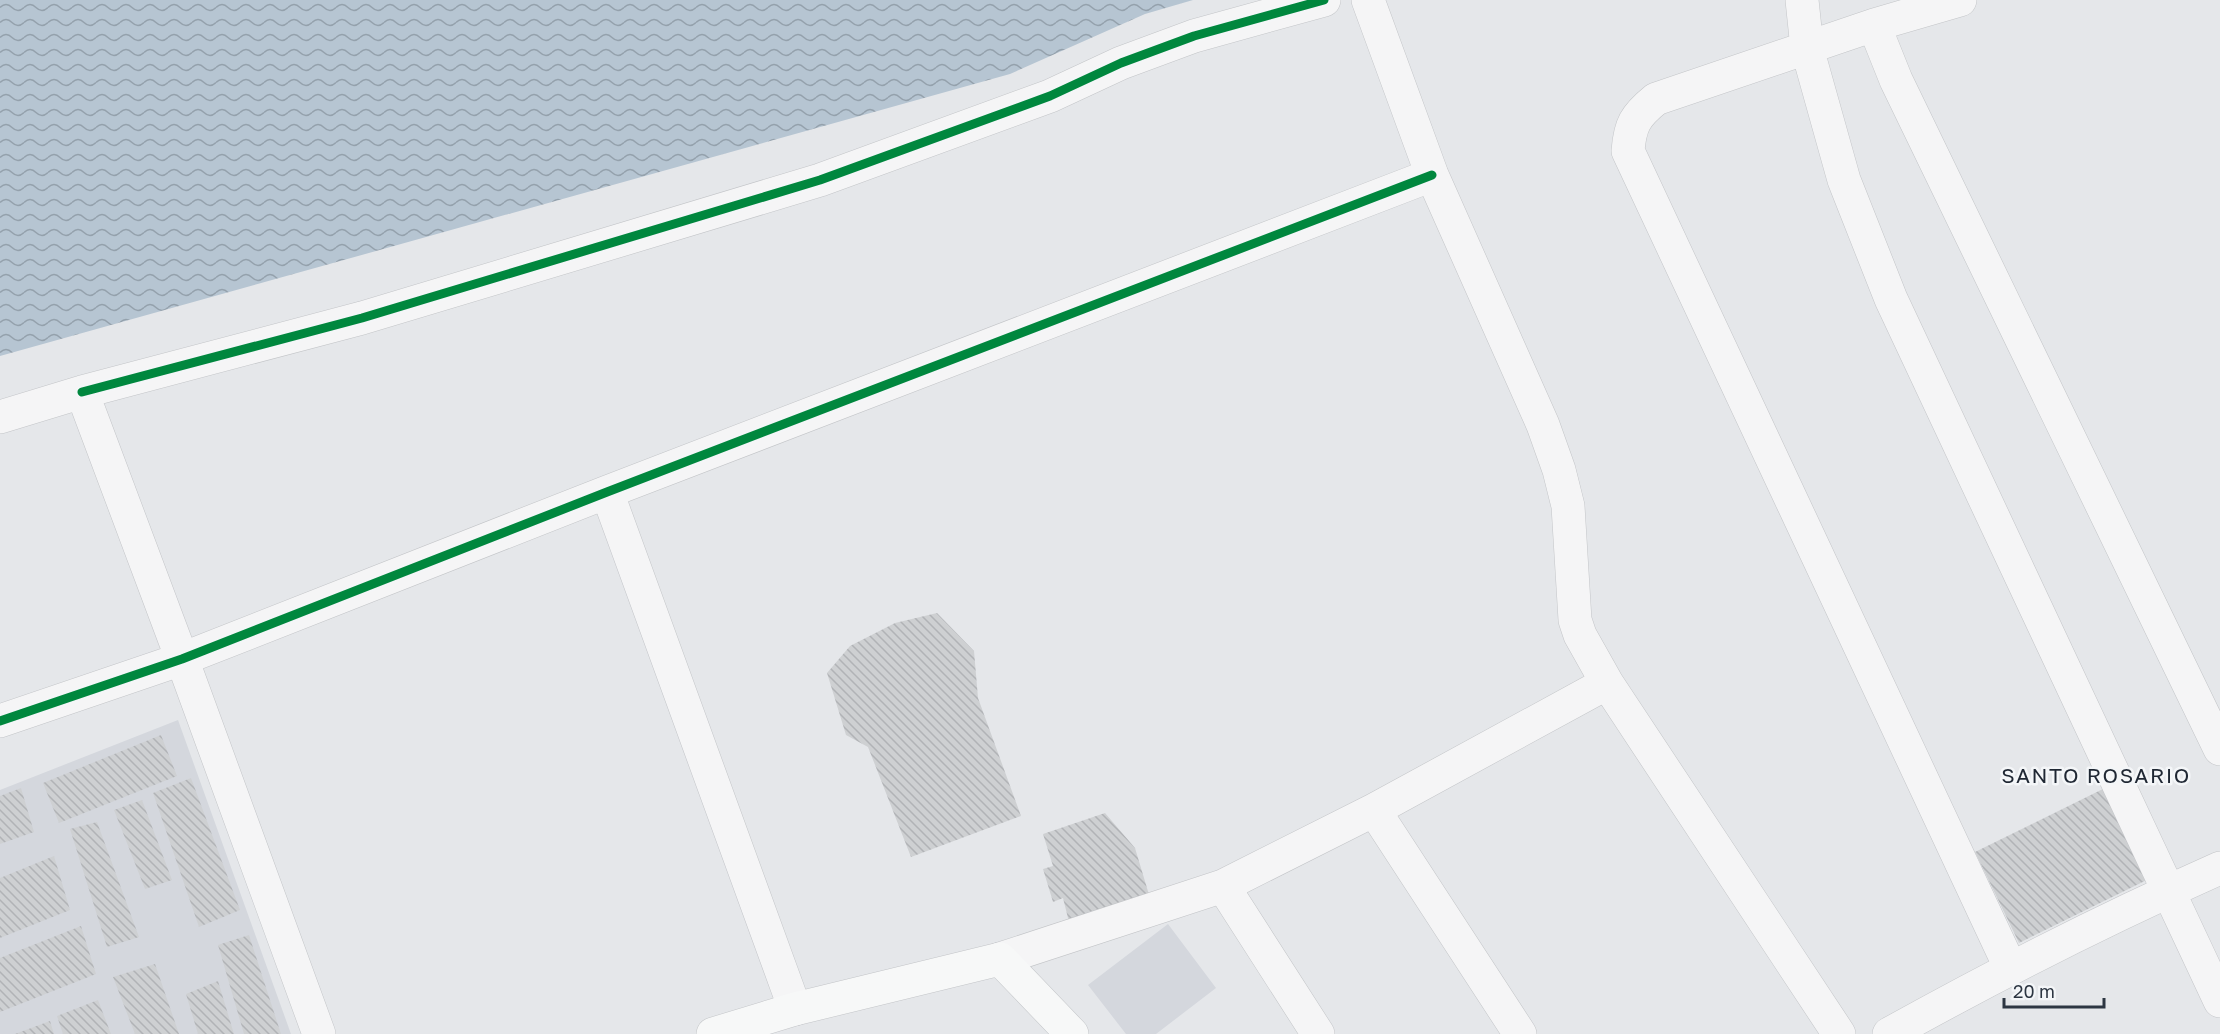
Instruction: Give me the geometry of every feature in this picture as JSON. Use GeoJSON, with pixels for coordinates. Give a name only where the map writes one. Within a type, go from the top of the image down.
{"type":"FeatureCollection","features":[{"type":"Feature","properties":{"kind":"street"},"geometry":{"type":"LineString","coordinates":[[0,417],[82,392],[362,318],[820,180],[1050,96],[1121,63],[1194,36],[1324,0]]}},
{"type":"Feature","properties":{"kind":"street"},"geometry":{"type":"LineString","coordinates":[[1368,0],[1432,175],[1543,425],[1559,470],[1568,506],[1575,620],[1580,635],[1607,682],[1839,1034]]}},
{"type":"Feature","properties":{"kind":"street"},"geometry":{"type":"LineString","coordinates":[[1802,0],[1807,48],[1844,180],[1892,299],[2220,1001]]}},
{"type":"Feature","properties":{"kind":"street"},"geometry":{"type":"LineString","coordinates":[[1960,0],[1874,25],[1656,99],[1642,110],[1634,121],[1629,134],[1628,151],[2010,967]]}},
{"type":"Feature","properties":{"kind":"street"},"geometry":{"type":"LineString","coordinates":[[1874,25],[1896,80],[2220,748]]}},
{"type":"Feature","properties":{"kind":"street"},"geometry":{"type":"LineString","coordinates":[[0,721],[182,659],[607,492],[1432,175]]}},
{"type":"Feature","properties":{"kind":"street"},"geometry":{"type":"LineString","coordinates":[[82,392],[319,1034]]}},
{"type":"Feature","properties":{"kind":"street"},"geometry":{"type":"LineString","coordinates":[[607,492],[795,1009]]}},
{"type":"Feature","properties":{"kind":"street"},"geometry":{"type":"LineString","coordinates":[[713,1034],[795,1009],[1000,959],[1223,886],[1374,810],[1607,682]]}},
{"type":"Feature","properties":{"kind":"street"},"geometry":{"type":"LineString","coordinates":[[1374,810],[1520,1034]]}},
{"type":"Feature","properties":{"kind":"street"},"geometry":{"type":"LineString","coordinates":[[1888,1034],[2010,967],[2169,890],[2220,868]]}},
{"type":"Feature","properties":{"kind":"street"},"geometry":{"type":"LineString","coordinates":[[1223,886],[1318,1034]]}},
{"type":"Feature","properties":{"kind":"street"},"geometry":{"type":"LineString","coordinates":[[1000,959],[1072,1034]]}},
{"type":"Feature","properties":{"kind":"shaded area"},"geometry":{"type":"Polygon","coordinates":[[[178,720],[291,1034],[0,1034],[0,790],[178,720]]]}},
{"type":"Feature","properties":{"kind":"shaded area"},"geometry":{"type":"Polygon","coordinates":[[[1168,924],[1216,988],[1156,1034],[1126,1034],[1088,985],[1168,924]]]}},
{"type":"Feature","properties":{"kind":"water"},"geometry":{"type":"Polygon","coordinates":[[[0,0],[1193,0],[1145,14],[1010,74],[0,356],[0,0]]]}},
{"type":"Feature","properties":{"kind":"building"},"geometry":{"type":"Polygon","coordinates":[[[937,613],[974,651],[978,698],[1021,816],[911,857],[868,747],[846,735],[827,673],[850,646],[895,623],[937,613]]]}},
{"type":"Feature","properties":{"kind":"building"},"geometry":{"type":"Polygon","coordinates":[[[161,735],[177,776],[59,823],[43,783],[161,735]]]}},
{"type":"Feature","properties":{"kind":"building"},"geometry":{"type":"Polygon","coordinates":[[[191,778],[240,910],[199,927],[153,793],[191,778]]]}},
{"type":"Feature","properties":{"kind":"building"},"geometry":{"type":"Polygon","coordinates":[[[2113,784],[2157,875],[2019,943],[1975,852],[2113,784]]]}},
{"type":"Feature","properties":{"kind":"building"},"geometry":{"type":"Polygon","coordinates":[[[21,788],[34,832],[0,844],[0,796],[21,788]]]}},
{"type":"Feature","properties":{"kind":"building"},"geometry":{"type":"Polygon","coordinates":[[[142,800],[172,880],[145,889],[114,810],[142,800]]]}},
{"type":"Feature","properties":{"kind":"building"},"geometry":{"type":"Polygon","coordinates":[[[1105,813],[1135,848],[1150,898],[1069,922],[1063,898],[1053,902],[1043,869],[1053,866],[1043,834],[1105,813]]]}},
{"type":"Feature","properties":{"kind":"building"},"geometry":{"type":"Polygon","coordinates":[[[97,822],[139,937],[107,947],[70,829],[97,822]]]}},
{"type":"Feature","properties":{"kind":"building"},"geometry":{"type":"Polygon","coordinates":[[[54,856],[70,910],[0,938],[0,878],[54,856]]]}},
{"type":"Feature","properties":{"kind":"building"},"geometry":{"type":"Polygon","coordinates":[[[81,926],[96,974],[0,1012],[0,958],[81,926]]]}},
{"type":"Feature","properties":{"kind":"building"},"geometry":{"type":"Polygon","coordinates":[[[249,935],[281,1034],[244,1034],[218,945],[249,935]]]}},
{"type":"Feature","properties":{"kind":"building"},"geometry":{"type":"Polygon","coordinates":[[[155,964],[179,1034],[135,1034],[113,977],[155,964]]]}},
{"type":"Feature","properties":{"kind":"building"},"geometry":{"type":"Polygon","coordinates":[[[218,981],[234,1034],[198,1034],[186,994],[218,981]]]}},
{"type":"Feature","properties":{"kind":"building"},"geometry":{"type":"Polygon","coordinates":[[[98,1000],[111,1034],[63,1034],[57,1016],[98,1000]]]}},
{"type":"Feature","properties":{"kind":"building"},"geometry":{"type":"Polygon","coordinates":[[[50,1021],[54,1034],[15,1034],[50,1021]]]}},
{"type":"Feature","properties":{"kind":"cycle path"},"geometry":{"type":"LineString","coordinates":[[82,392],[362,318],[820,180],[1050,96],[1121,63],[1194,36],[1324,0]]}},
{"type":"Feature","properties":{"kind":"cycle path"},"geometry":{"type":"LineString","coordinates":[[0,721],[182,659],[607,492],[1432,175]]}},
{"type":"Feature","properties":{"kind":"district","name":"SANTO ROSARIO"},"geometry":{"type":"Point","coordinates":[2096,776]}}]}
